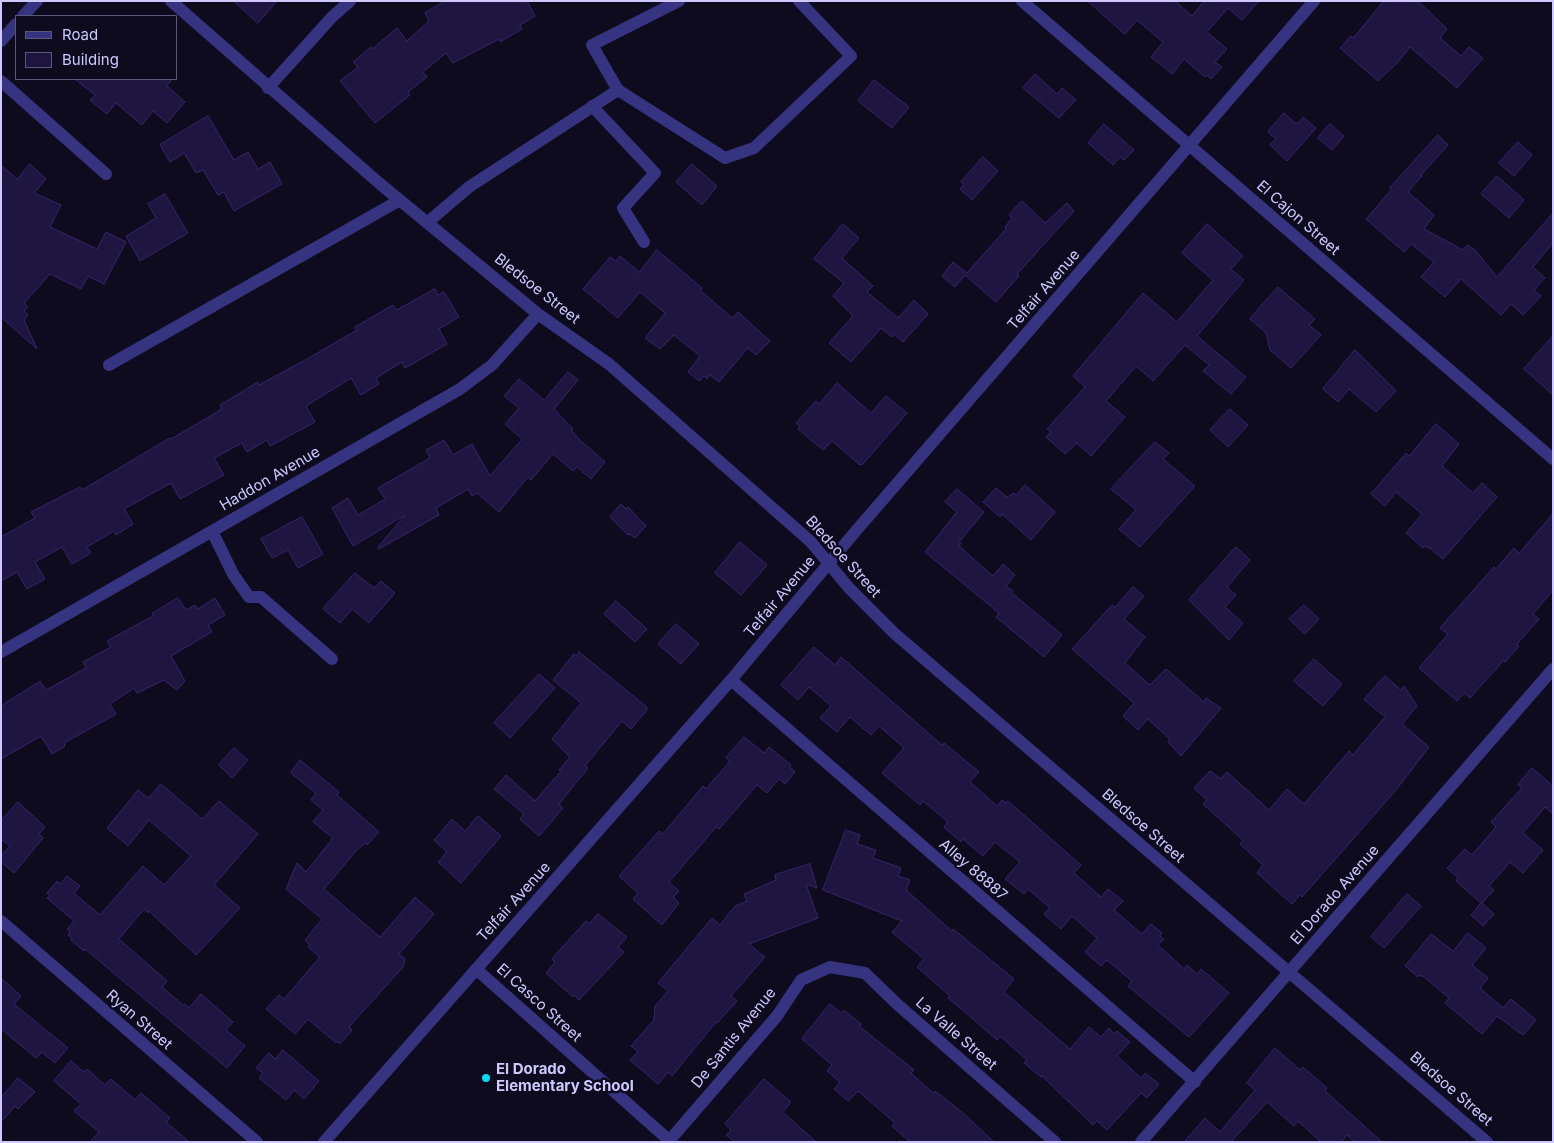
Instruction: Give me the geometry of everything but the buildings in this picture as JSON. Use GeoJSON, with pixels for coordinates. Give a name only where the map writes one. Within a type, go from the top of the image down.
{"type":"FeatureCollection","features":[{"type":"Feature","properties":{"kind":"street"},"geometry":{"type":"LineString","coordinates":[[24,15],[36,1]]}},
{"type":"Feature","properties":{"kind":"street","name":"Bledsoe Street"},"geometry":{"type":"LineString","coordinates":[[171,1],[268,88],[400,200],[538,314],[609,364],[812,542],[859,599],[894,633],[1487,1142]]}},
{"type":"Feature","properties":{"kind":"street"},"geometry":{"type":"LineString","coordinates":[[268,88],[332,17],[350,1]]}},
{"type":"Feature","properties":{"kind":"street"},"geometry":{"type":"LineString","coordinates":[[679,1],[592,45],[618,90],[725,158],[754,148],[851,56],[799,1]]}},
{"type":"Feature","properties":{"kind":"street","name":"El Cajon Street"},"geometry":{"type":"LineString","coordinates":[[1022,1],[1553,459]]}},
{"type":"Feature","properties":{"kind":"street","name":"Telfair Avenue"},"geometry":{"type":"LineString","coordinates":[[324,1142],[731,680],[1314,1]]}},
{"type":"Feature","properties":{"kind":"street"},"geometry":{"type":"LineString","coordinates":[[1,41],[15,25]]}},
{"type":"Feature","properties":{"kind":"street"},"geometry":{"type":"LineString","coordinates":[[1,81],[106,174]]}},
{"type":"Feature","properties":{"kind":"street"},"geometry":{"type":"LineString","coordinates":[[428,222],[469,187],[618,90]]}},
{"type":"Feature","properties":{"kind":"street"},"geometry":{"type":"LineString","coordinates":[[592,106],[655,173],[623,208],[644,242]]}},
{"type":"Feature","properties":{"kind":"street"},"geometry":{"type":"LineString","coordinates":[[109,365],[400,200]]}},
{"type":"Feature","properties":{"kind":"street","name":"Haddon Avenue"},"geometry":{"type":"LineString","coordinates":[[1,652],[470,383],[492,365],[538,314]]}},
{"type":"Feature","properties":{"kind":"street"},"geometry":{"type":"LineString","coordinates":[[212,531],[233,574],[249,597],[261,597],[332,659]]}},
{"type":"Feature","properties":{"kind":"street","name":"El Dorado Avenue"},"geometry":{"type":"LineString","coordinates":[[1141,1142],[1553,669]]}},
{"type":"Feature","properties":{"kind":"street","name":"Alley 88887"},"geometry":{"type":"LineString","coordinates":[[731,680],[1195,1082]]}},
{"type":"Feature","properties":{"kind":"street","name":"Ryan Street"},"geometry":{"type":"LineString","coordinates":[[1,921],[257,1142]]}},
{"type":"Feature","properties":{"kind":"street","name":"De Santis Avenue"},"geometry":{"type":"LineString","coordinates":[[670,1141],[777,1016],[800,980],[830,966]]}},
{"type":"Feature","properties":{"kind":"street","name":"La Valle Street"},"geometry":{"type":"LineString","coordinates":[[830,966],[865,973],[897,1004],[1055,1142]]}},
{"type":"Feature","properties":{"kind":"street","name":"El Casco Street"},"geometry":{"type":"LineString","coordinates":[[476,969],[670,1141]]}},
{"type":"Feature","properties":{"kind":"place","name":"El Dorado Elementary School"},"geometry":{"type":"Point","coordinates":[486,1078]}}]}
